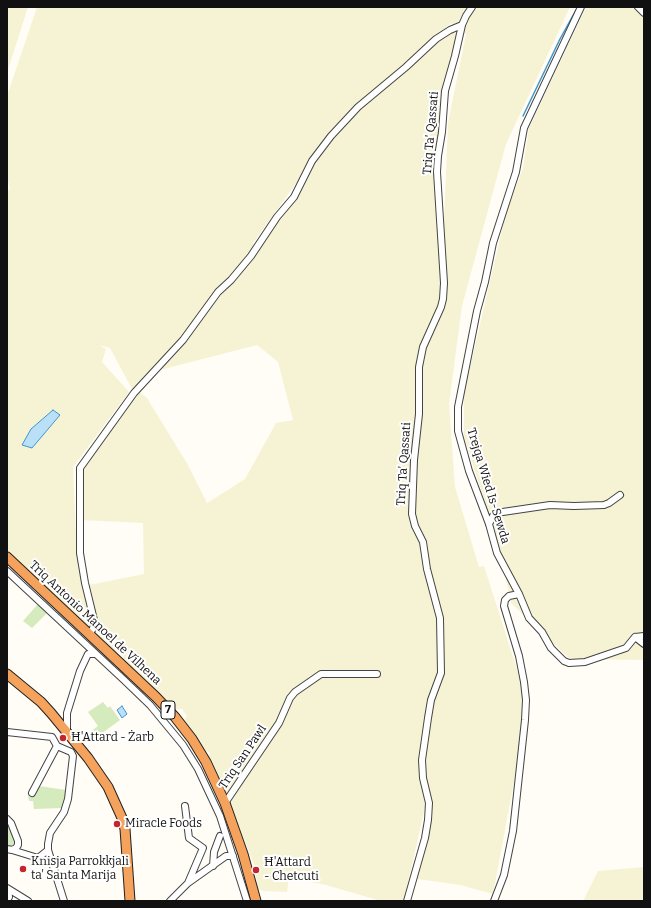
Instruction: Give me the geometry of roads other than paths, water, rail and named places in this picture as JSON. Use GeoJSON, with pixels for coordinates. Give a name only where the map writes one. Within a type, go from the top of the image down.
{"type":"FeatureCollection","features":[{"type":"Feature","properties":{"kind":"highway","name":"Triq Antonio Manoel de Vilhena"},"geometry":{"type":"LineString","coordinates":[[7,557],[90,634],[175,717],[192,739],[206,762],[225,803],[243,854],[256,901]]}},
{"type":"Feature","properties":{"kind":"highway"},"geometry":{"type":"LineString","coordinates":[[7,674],[41,702],[88,758],[108,788],[122,818],[126,844],[130,901]]}},
{"type":"Feature","properties":{"kind":"street"},"geometry":{"type":"LineString","coordinates":[[90,634],[95,624],[85,583],[80,553],[80,468],[134,393],[183,340],[218,292],[231,280],[252,256],[277,217],[294,197],[312,161],[331,136],[358,107],[406,67],[436,38],[462,25],[472,7]]}},
{"type":"Feature","properties":{"kind":"street","name":"Trejqa Wied Is-Sewda"},"geometry":{"type":"LineString","coordinates":[[581,7],[524,128],[518,163],[495,237],[487,276],[477,311],[460,392],[457,416],[458,431],[469,471],[489,524],[497,552],[519,594],[529,618],[542,632],[551,648],[569,663],[585,662],[626,648],[635,637]]}},
{"type":"Feature","properties":{"kind":"street"},"geometry":{"type":"LineString","coordinates":[[638,7],[644,14]]}},
{"type":"Feature","properties":{"kind":"street","name":"Triq Ta' Qassati"},"geometry":{"type":"LineString","coordinates":[[407,901],[425,838],[428,820],[428,804],[423,778],[422,760],[428,718],[441,673],[440,618],[426,569],[423,542],[415,526],[412,514],[414,460],[419,414],[419,367],[423,347],[441,307],[443,299],[444,283],[437,172],[438,156],[442,132],[445,91],[456,56],[462,25]]}},
{"type":"Feature","properties":{"kind":"street"},"geometry":{"type":"LineString","coordinates":[[489,524],[492,516],[496,513],[550,505],[604,505],[620,494]]}},
{"type":"Feature","properties":{"kind":"street","name":"Triq San Pawl"},"geometry":{"type":"LineString","coordinates":[[7,571],[150,705],[183,745],[198,769],[220,816],[247,901]]}},
{"type":"Feature","properties":{"kind":"street"},"geometry":{"type":"LineString","coordinates":[[494,901],[504,874],[513,831],[525,716],[524,682],[519,656],[504,606],[505,600],[509,596],[519,594]]}},
{"type":"Feature","properties":{"kind":"street"},"geometry":{"type":"LineString","coordinates":[[635,637],[644,636]]}},
{"type":"Feature","properties":{"kind":"street"},"geometry":{"type":"LineString","coordinates":[[635,637],[644,644]]}},
{"type":"Feature","properties":{"kind":"street"},"geometry":{"type":"LineString","coordinates":[[67,733],[68,713],[80,671],[88,654],[96,654]]}},
{"type":"Feature","properties":{"kind":"street","name":"Triq San Pawl"},"geometry":{"type":"LineString","coordinates":[[225,803],[279,724],[290,698],[302,686],[320,674],[377,674]]}},
{"type":"Feature","properties":{"kind":"street"},"geometry":{"type":"LineString","coordinates":[[7,732],[52,737],[57,746],[71,752],[72,756],[68,799],[64,812],[48,838],[48,850],[64,901]]}},
{"type":"Feature","properties":{"kind":"street"},"geometry":{"type":"LineString","coordinates":[[32,792],[57,746]]}},
{"type":"Feature","properties":{"kind":"street"},"geometry":{"type":"LineString","coordinates":[[185,806],[189,838],[204,848],[214,852]]}},
{"type":"Feature","properties":{"kind":"street"},"geometry":{"type":"LineString","coordinates":[[7,819],[11,823],[18,841],[16,848],[9,850]]}},
{"type":"Feature","properties":{"kind":"street"},"geometry":{"type":"LineString","coordinates":[[213,866],[214,852],[220,836]]}},
{"type":"Feature","properties":{"kind":"street"},"geometry":{"type":"LineString","coordinates":[[188,883],[204,848]]}},
{"type":"Feature","properties":{"kind":"street"},"geometry":{"type":"LineString","coordinates":[[9,850],[38,858],[48,850]]}},
{"type":"Feature","properties":{"kind":"street"},"geometry":{"type":"LineString","coordinates":[[170,901],[188,883],[226,856],[233,856]]}},
{"type":"Feature","properties":{"kind":"street"},"geometry":{"type":"LineString","coordinates":[[7,900],[9,897],[8,889]]}},
{"type":"Feature","properties":{"kind":"street"},"geometry":{"type":"LineString","coordinates":[[8,889],[28,901]]}},
{"type":"Feature","properties":{"kind":"water"},"geometry":{"type":"Polygon","coordinates":[[[53,410],[60,415],[32,448],[22,445],[31,429],[53,410]]]}},
{"type":"Feature","properties":{"kind":"water"},"geometry":{"type":"Polygon","coordinates":[[[122,706],[127,714],[122,718],[117,710],[122,706]]]}},
{"type":"Feature","properties":{"kind":"waterway"},"geometry":{"type":"LineString","coordinates":[[523,116],[560,39],[576,10]]}},
{"type":"Feature","properties":{"kind":"place","name":"Ħ'Attard - Żarb"},"geometry":{"type":"Point","coordinates":[63,738]}},
{"type":"Feature","properties":{"kind":"place","name":"Miracle Foods"},"geometry":{"type":"Point","coordinates":[117,824]}},
{"type":"Feature","properties":{"kind":"place","name":"Knisja Parrokkjali ta' Santa Marija"},"geometry":{"type":"Point","coordinates":[23,869]}},
{"type":"Feature","properties":{"kind":"place","name":"Ħ'Attard - Chetcuti"},"geometry":{"type":"Point","coordinates":[256,870]}}]}
